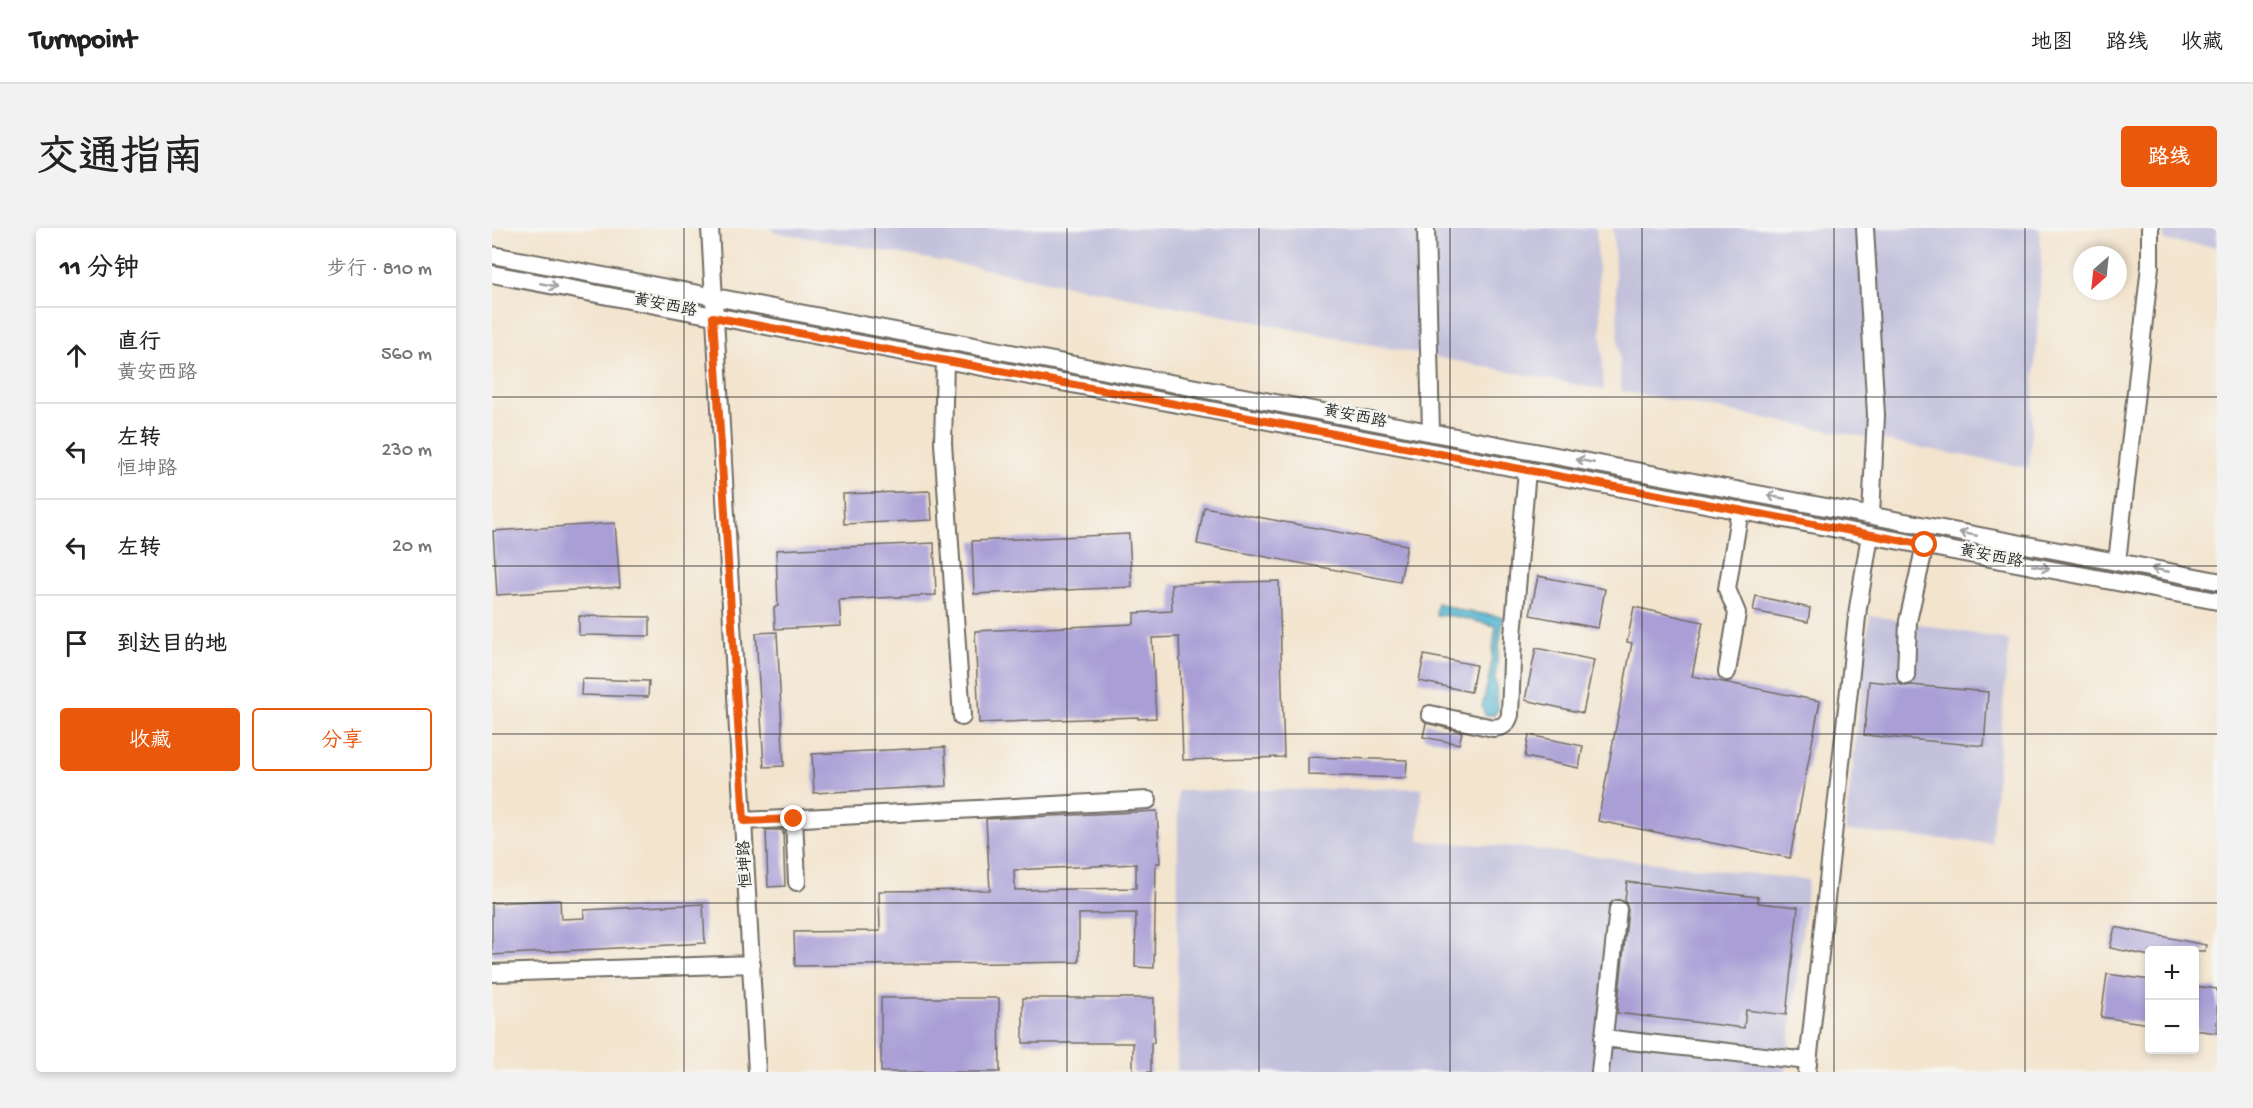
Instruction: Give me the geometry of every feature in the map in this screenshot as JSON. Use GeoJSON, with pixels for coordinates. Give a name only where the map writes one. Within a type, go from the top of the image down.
{"type":"FeatureCollection","features":[{"type":"Feature","properties":{"kind":"street","name":"恒坤路"},"geometry":{"type":"LineString","coordinates":[[710,228],[713,317],[757,1072]]}},
{"type":"Feature","properties":{"kind":"street"},"geometry":{"type":"LineString","coordinates":[[1426,228],[1431,432]]}},
{"type":"Feature","properties":{"kind":"street"},"geometry":{"type":"LineString","coordinates":[[1865,228],[1876,415],[1871,515]]}},
{"type":"Feature","properties":{"kind":"street"},"geometry":{"type":"LineString","coordinates":[[2117,562],[2150,266],[2150,228]]}},
{"type":"Feature","properties":{"kind":"street","name":"黄安西路"},"geometry":{"type":"LineString","coordinates":[[492,255],[2217,581]]}},
{"type":"Feature","properties":{"kind":"street","name":"黄安西路"},"geometry":{"type":"LineString","coordinates":[[492,274],[2217,601]]}},
{"type":"Feature","properties":{"kind":"street"},"geometry":{"type":"LineString","coordinates":[[945,360],[943,443],[962,717]]}},
{"type":"Feature","properties":{"kind":"street"},"geometry":{"type":"LineString","coordinates":[[1430,714],[1493,728],[1502,727],[1508,722],[1527,470]]}},
{"type":"Feature","properties":{"kind":"street"},"geometry":{"type":"LineString","coordinates":[[1727,672],[1737,613],[1727,589],[1740,510]]}},
{"type":"Feature","properties":{"kind":"street"},"geometry":{"type":"LineString","coordinates":[[1604,1038],[1808,1067],[1858,608],[1869,535]]}},
{"type":"Feature","properties":{"kind":"street"},"geometry":{"type":"LineString","coordinates":[[1906,676],[1908,621],[1925,545]]}},
{"type":"Feature","properties":{"kind":"street"},"geometry":{"type":"LineString","coordinates":[[744,821],[1148,800]]}},
{"type":"Feature","properties":{"kind":"street"},"geometry":{"type":"LineString","coordinates":[[794,819],[796,882]]}},
{"type":"Feature","properties":{"kind":"street"},"geometry":{"type":"LineString","coordinates":[[1600,1072],[1618,909]]}},
{"type":"Feature","properties":{"kind":"street"},"geometry":{"type":"LineString","coordinates":[[492,973],[752,964]]}},
{"type":"Feature","properties":{"kind":"shaded area"},"geometry":{"type":"Polygon","coordinates":[[[769,228],[1596,228],[1604,390],[969,266],[775,232],[769,228]]]}},
{"type":"Feature","properties":{"kind":"shaded area"},"geometry":{"type":"Polygon","coordinates":[[[1613,228],[2039,228],[2042,254],[2029,468],[1621,391],[1613,228]]]}},
{"type":"Feature","properties":{"kind":"shaded area"},"geometry":{"type":"Polygon","coordinates":[[[2164,228],[2217,228],[2217,247],[2164,241],[2164,228]]]}},
{"type":"Feature","properties":{"kind":"shaded area"},"geometry":{"type":"Polygon","coordinates":[[[1870,615],[2009,640],[1991,843],[1845,831],[1870,615]]]}},
{"type":"Feature","properties":{"kind":"shaded area"},"geometry":{"type":"Polygon","coordinates":[[[1422,788],[1419,841],[1514,847],[1808,880],[1786,1072],[1177,1072],[1178,791],[1422,788]]]}},
{"type":"Feature","properties":{"kind":"water"},"geometry":{"type":"Polygon","coordinates":[[[1437,603],[1462,611],[1503,617],[1495,677],[1498,709],[1494,715],[1485,715],[1482,707],[1490,674],[1496,626],[1454,616],[1436,615],[1437,603]]]}},
{"type":"Feature","properties":{"kind":"building"},"geometry":{"type":"Polygon","coordinates":[[[930,491],[932,520],[844,524],[843,494],[930,491]]]}},
{"type":"Feature","properties":{"kind":"building"},"geometry":{"type":"Polygon","coordinates":[[[1204,507],[1407,545],[1400,582],[1197,544],[1204,507]]]}},
{"type":"Feature","properties":{"kind":"building"},"geometry":{"type":"Polygon","coordinates":[[[615,523],[620,587],[497,595],[493,531],[615,523]]]}},
{"type":"Feature","properties":{"kind":"building"},"geometry":{"type":"Polygon","coordinates":[[[1129,534],[1132,587],[974,594],[972,541],[1129,534]]]}},
{"type":"Feature","properties":{"kind":"building"},"geometry":{"type":"Polygon","coordinates":[[[934,543],[936,595],[839,600],[841,626],[775,629],[774,607],[778,606],[776,550],[934,543]]]}},
{"type":"Feature","properties":{"kind":"building"},"geometry":{"type":"Polygon","coordinates":[[[1538,576],[1605,589],[1598,628],[1530,615],[1538,576]]]}},
{"type":"Feature","properties":{"kind":"building"},"geometry":{"type":"Polygon","coordinates":[[[1279,581],[1284,757],[1183,760],[1179,637],[1152,638],[1156,718],[979,723],[975,631],[1134,624],[1134,613],[1172,611],[1171,584],[1279,581]]]}},
{"type":"Feature","properties":{"kind":"building"},"geometry":{"type":"Polygon","coordinates":[[[1756,596],[1810,608],[1808,622],[1753,611],[1756,596]]]}},
{"type":"Feature","properties":{"kind":"building"},"geometry":{"type":"Polygon","coordinates":[[[1634,607],[1703,622],[1692,676],[1820,701],[1790,858],[1598,821],[1632,643],[1627,642],[1634,607]]]}},
{"type":"Feature","properties":{"kind":"building"},"geometry":{"type":"Polygon","coordinates":[[[579,616],[650,617],[650,636],[579,635],[579,616]]]}},
{"type":"Feature","properties":{"kind":"building"},"geometry":{"type":"Polygon","coordinates":[[[777,632],[784,766],[764,767],[756,633],[777,632]]]}},
{"type":"Feature","properties":{"kind":"building"},"geometry":{"type":"Polygon","coordinates":[[[1536,648],[1594,660],[1583,713],[1525,700],[1536,648]]]}},
{"type":"Feature","properties":{"kind":"building"},"geometry":{"type":"Polygon","coordinates":[[[1424,655],[1476,665],[1471,692],[1419,681],[1424,655]]]}},
{"type":"Feature","properties":{"kind":"building"},"geometry":{"type":"Polygon","coordinates":[[[582,679],[649,681],[648,697],[581,695],[582,679]]]}},
{"type":"Feature","properties":{"kind":"building"},"geometry":{"type":"Polygon","coordinates":[[[1869,681],[1988,692],[1984,746],[1864,735],[1869,681]]]}},
{"type":"Feature","properties":{"kind":"building"},"geometry":{"type":"Polygon","coordinates":[[[1426,723],[1462,732],[1459,744],[1423,737],[1426,723]]]}},
{"type":"Feature","properties":{"kind":"building"},"geometry":{"type":"Polygon","coordinates":[[[1529,735],[1583,746],[1579,768],[1525,757],[1529,735]]]}},
{"type":"Feature","properties":{"kind":"building"},"geometry":{"type":"Polygon","coordinates":[[[945,747],[947,786],[814,793],[812,754],[945,747]]]}},
{"type":"Feature","properties":{"kind":"building"},"geometry":{"type":"Polygon","coordinates":[[[1308,757],[1407,760],[1406,778],[1308,775],[1308,757]]]}},
{"type":"Feature","properties":{"kind":"building"},"geometry":{"type":"Polygon","coordinates":[[[1157,811],[1160,863],[1156,863],[1154,968],[1135,967],[1136,913],[1079,914],[1079,962],[795,966],[794,932],[880,931],[879,891],[990,890],[986,819],[1157,811]],[[1136,864],[1014,870],[1015,890],[1136,888],[1136,864]]]}},
{"type":"Feature","properties":{"kind":"building"},"geometry":{"type":"Polygon","coordinates":[[[766,830],[783,830],[785,886],[768,887],[766,830]]]}},
{"type":"Feature","properties":{"kind":"building"},"geometry":{"type":"Polygon","coordinates":[[[1627,882],[1758,897],[1758,903],[1798,907],[1786,1015],[1746,1010],[1744,1028],[1617,1013],[1628,910],[1625,901],[1627,882]]]}},
{"type":"Feature","properties":{"kind":"building"},"geometry":{"type":"Polygon","coordinates":[[[560,900],[561,919],[585,918],[584,910],[703,904],[705,943],[492,955],[492,903],[560,900]]]}},
{"type":"Feature","properties":{"kind":"building"},"geometry":{"type":"Polygon","coordinates":[[[2115,927],[2206,945],[2205,951],[2199,951],[2199,946],[2145,946],[2145,955],[2110,948],[2115,927]]]}},
{"type":"Feature","properties":{"kind":"building"},"geometry":{"type":"Polygon","coordinates":[[[2107,974],[2145,979],[2145,1023],[2101,1017],[2107,974]]]}},
{"type":"Feature","properties":{"kind":"building"},"geometry":{"type":"Polygon","coordinates":[[[2199,987],[2217,989],[2217,1033],[2199,1031],[2199,987]]]}},
{"type":"Feature","properties":{"kind":"building"},"geometry":{"type":"Polygon","coordinates":[[[881,998],[999,998],[1000,1072],[881,1072],[881,998]]]}},
{"type":"Feature","properties":{"kind":"building"},"geometry":{"type":"Polygon","coordinates":[[[1023,998],[1154,998],[1154,1043],[1151,1043],[1151,1072],[1133,1072],[1133,1043],[1023,1043],[1023,998]]]}},
{"type":"Feature","properties":{"kind":"route"},"geometry":{"type":"LineString","coordinates":[[794,819],[744,821],[713,317],[1925,545]]}}]}
